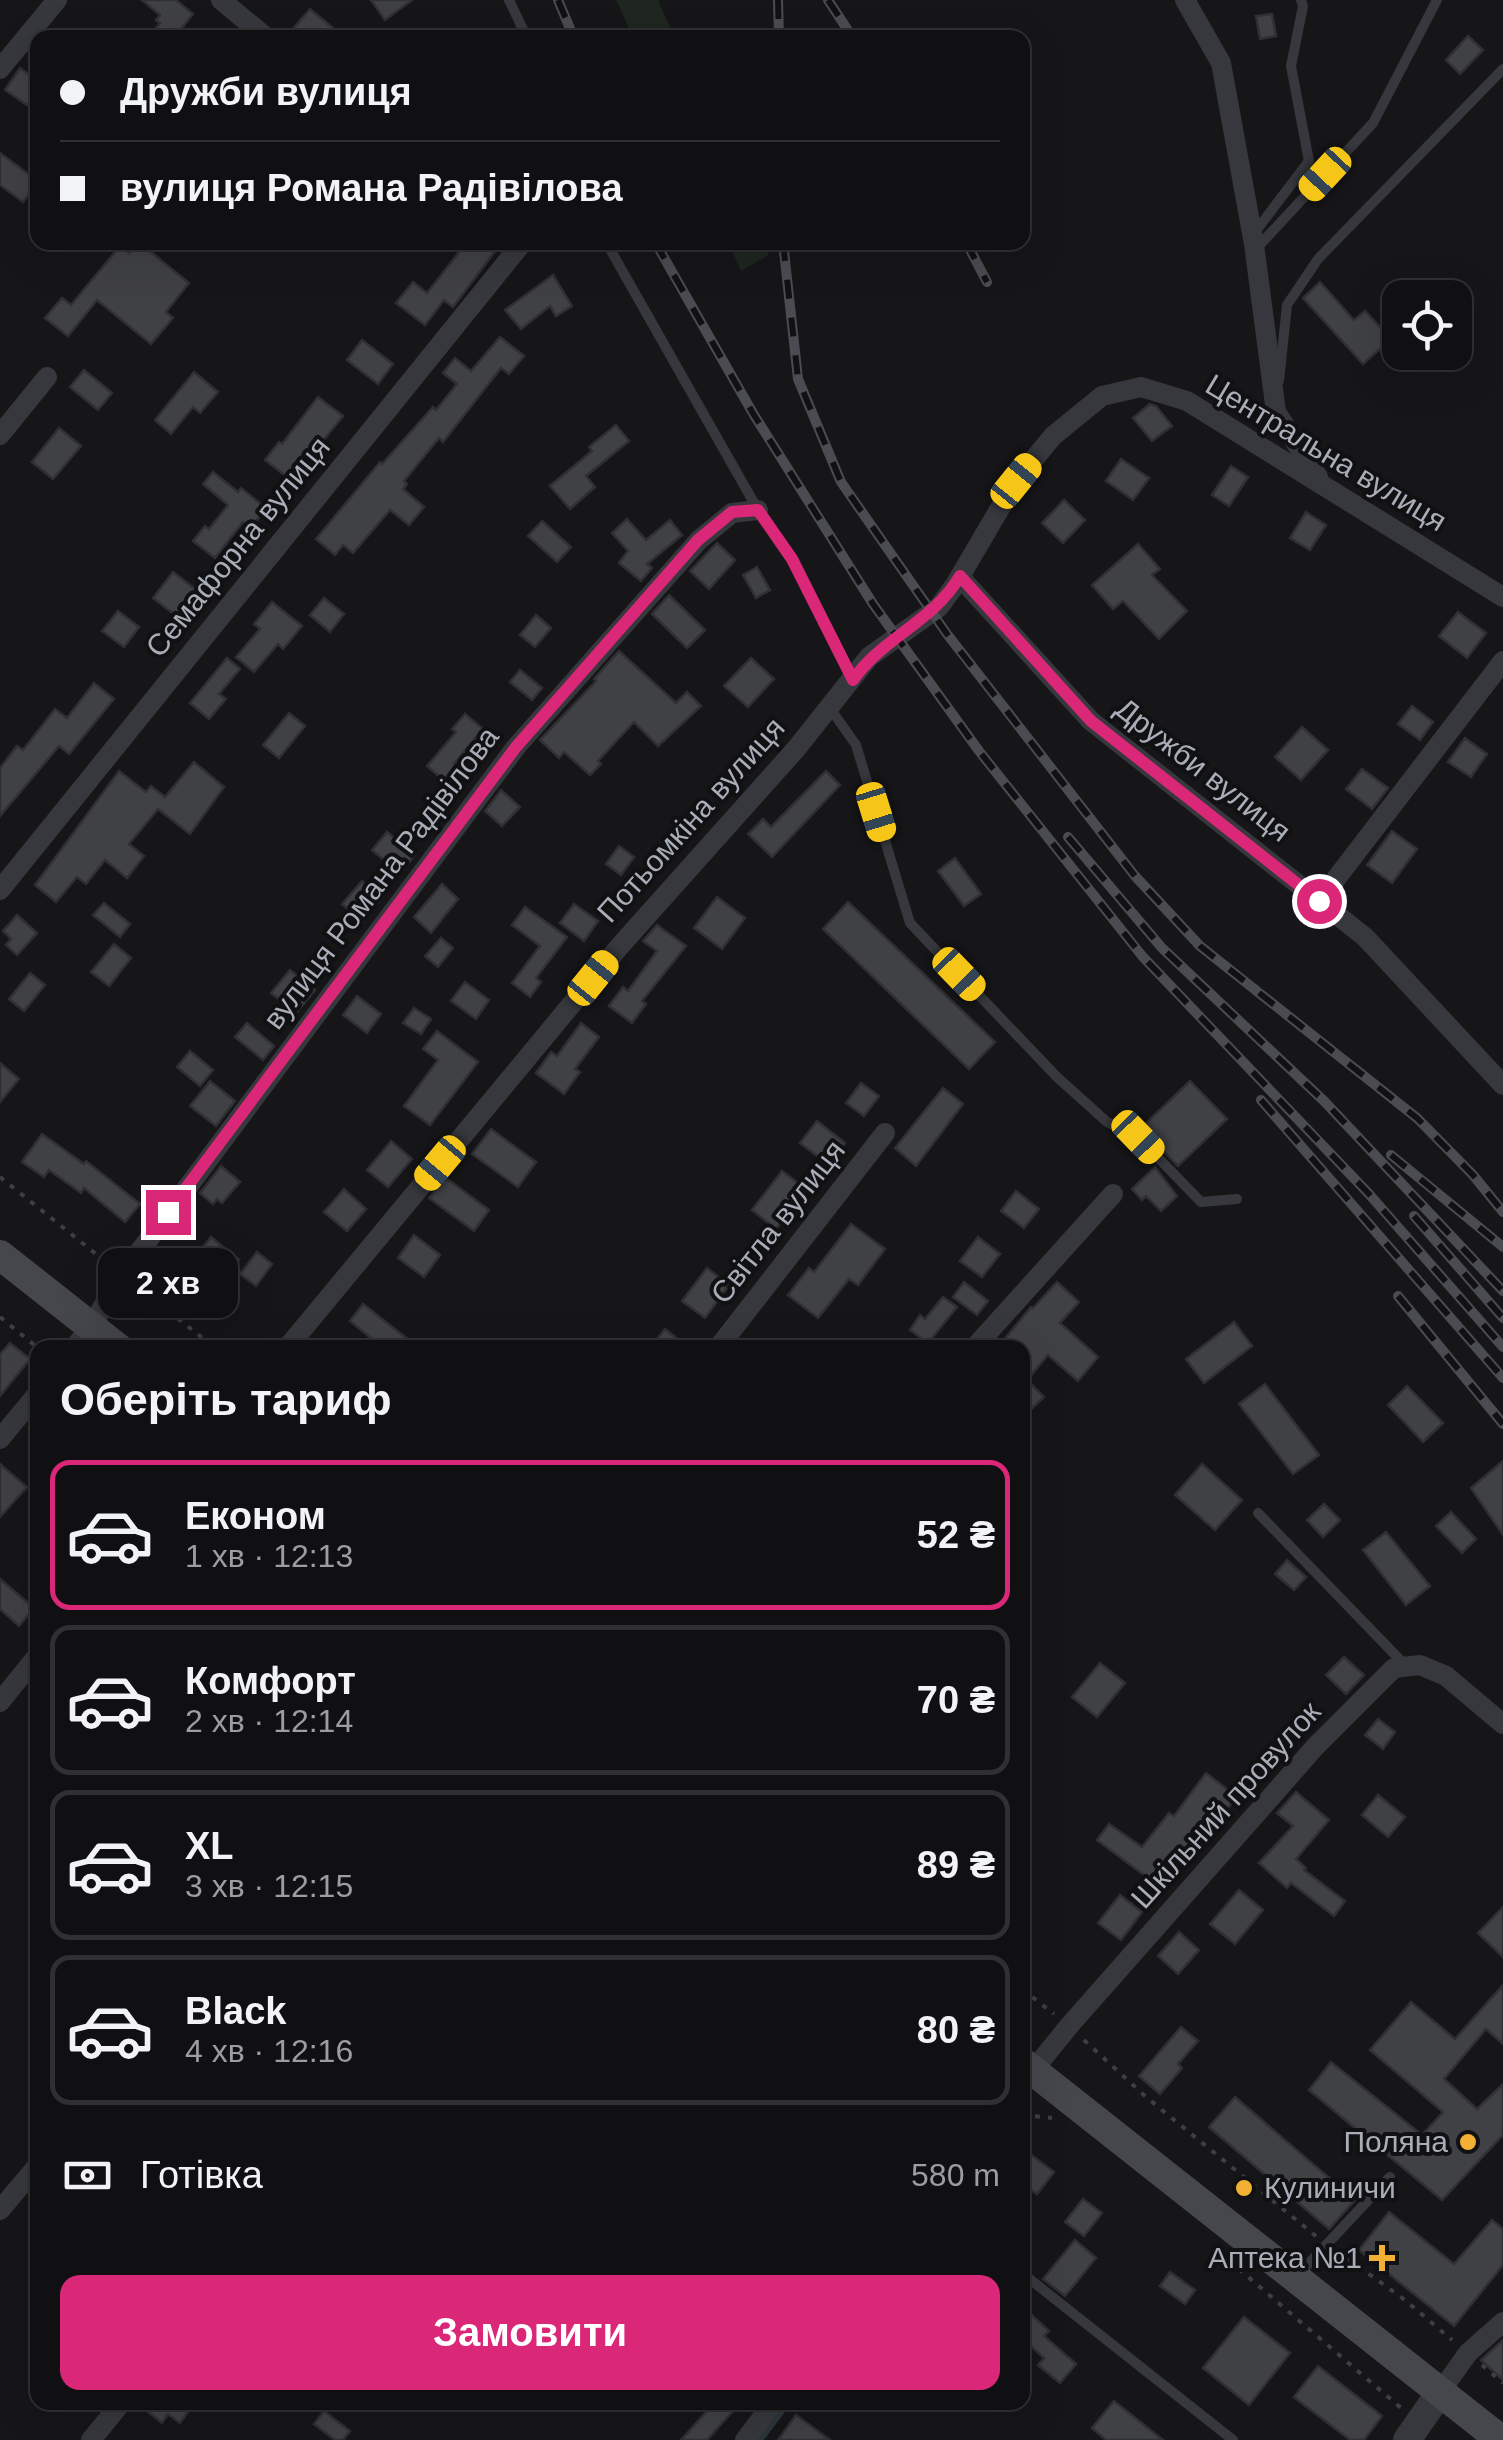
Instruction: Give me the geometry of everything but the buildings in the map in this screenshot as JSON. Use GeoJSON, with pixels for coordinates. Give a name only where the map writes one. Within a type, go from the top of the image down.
{"type":"FeatureCollection","features":[{"type":"Feature","properties":{"kind":"main road"},"geometry":{"type":"LineString","coordinates":[[0,1255],[83,1336]]}},
{"type":"Feature","properties":{"kind":"main road"},"geometry":{"type":"LineString","coordinates":[[1030,2075],[1296,2277],[1501,2440]]}},
{"type":"Feature","properties":{"kind":"street"},"geometry":{"type":"LineString","coordinates":[[33,30],[57,0]]}},
{"type":"Feature","properties":{"kind":"street"},"geometry":{"type":"LineString","coordinates":[[220,0],[257,30]]}},
{"type":"Feature","properties":{"kind":"street"},"geometry":{"type":"LineString","coordinates":[[1185,0],[1221,63],[1253,244],[1276,412],[1322,483]]}},
{"type":"Feature","properties":{"kind":"street"},"geometry":{"type":"LineString","coordinates":[[0,70],[30,33]]}},
{"type":"Feature","properties":{"kind":"street","name":"Семафорна вулиця"},"geometry":{"type":"LineString","coordinates":[[0,890],[515,250]]}},
{"type":"Feature","properties":{"kind":"street"},"geometry":{"type":"LineString","coordinates":[[0,434],[47,377]]}},
{"type":"Feature","properties":{"kind":"street","name":"Центральна вулиця"},"geometry":{"type":"LineString","coordinates":[[960,576],[1016,481],[1053,436],[1102,396],[1141,387],[1187,401],[1503,597]]}},
{"type":"Feature","properties":{"kind":"street","name":"вулиця Романа Радівілова"},"geometry":{"type":"LineString","coordinates":[[83,1336],[122,1275],[516,747],[698,540],[732,512],[758,510]]}},
{"type":"Feature","properties":{"kind":"street","name":"Потьомкіна вулиця"},"geometry":{"type":"LineString","coordinates":[[294,1340],[618,947],[796,749],[870,656],[938,607],[960,576]]}},
{"type":"Feature","properties":{"kind":"street","name":"Дружби вулиця"},"geometry":{"type":"LineString","coordinates":[[960,576],[1091,721],[1366,937],[1503,1085]]}},
{"type":"Feature","properties":{"kind":"street"},"geometry":{"type":"LineString","coordinates":[[1319,901],[1503,661]]}},
{"type":"Feature","properties":{"kind":"street","name":"Світла вулиця"},"geometry":{"type":"LineString","coordinates":[[724,1340],[886,1133]]}},
{"type":"Feature","properties":{"kind":"street"},"geometry":{"type":"LineString","coordinates":[[981,1340],[1114,1194]]}},
{"type":"Feature","properties":{"kind":"street"},"geometry":{"type":"LineString","coordinates":[[0,1439],[30,1403]]}},
{"type":"Feature","properties":{"kind":"street"},"geometry":{"type":"LineString","coordinates":[[1406,1666],[1420,1664],[1446,1676],[1503,1724]]}},
{"type":"Feature","properties":{"kind":"street"},"geometry":{"type":"LineString","coordinates":[[0,1702],[30,1666]]}},
{"type":"Feature","properties":{"kind":"street","name":"Шкільний провулок"},"geometry":{"type":"LineString","coordinates":[[1030,2068],[1315,1747],[1394,1668],[1406,1666]]}},
{"type":"Feature","properties":{"kind":"street"},"geometry":{"type":"LineString","coordinates":[[0,2210],[30,2175]]}},
{"type":"Feature","properties":{"kind":"street"},"geometry":{"type":"LineString","coordinates":[[1414,2432],[1468,2353],[1503,2322]]}},
{"type":"Feature","properties":{"kind":"street"},"geometry":{"type":"LineString","coordinates":[[91,2440],[115,2410]]}},
{"type":"Feature","properties":{"kind":"street"},"geometry":{"type":"LineString","coordinates":[[745,2440],[768,2410]]}},
{"type":"Feature","properties":{"kind":"lane"},"geometry":{"type":"LineString","coordinates":[[509,0],[523,30]]}},
{"type":"Feature","properties":{"kind":"lane"},"geometry":{"type":"LineString","coordinates":[[1253,244],[1309,161],[1291,66],[1304,6],[1301,0]]}},
{"type":"Feature","properties":{"kind":"lane"},"geometry":{"type":"LineString","coordinates":[[1253,244],[1372,123],[1437,0]]}},
{"type":"Feature","properties":{"kind":"lane"},"geometry":{"type":"LineString","coordinates":[[1276,412],[1287,305],[1318,259],[1503,69]]}},
{"type":"Feature","properties":{"kind":"lane"},"geometry":{"type":"LineString","coordinates":[[611,250],[758,510],[792,559],[853,680]]}},
{"type":"Feature","properties":{"kind":"lane"},"geometry":{"type":"LineString","coordinates":[[829,708],[856,745],[910,923],[1057,1077],[1107,1122],[1138,1137],[1201,1202],[1237,1198]]}},
{"type":"Feature","properties":{"kind":"lane"},"geometry":{"type":"LineString","coordinates":[[1258,1513],[1406,1666]]}},
{"type":"Feature","properties":{"kind":"lane"},"geometry":{"type":"LineString","coordinates":[[1296,2277],[1390,2178]]}},
{"type":"Feature","properties":{"kind":"lane"},"geometry":{"type":"LineString","coordinates":[[1030,2279],[1233,2440]]}},
{"type":"Feature","properties":{"kind":"path"},"geometry":{"type":"LineString","coordinates":[[0,1317],[30,1341]]}},
{"type":"Feature","properties":{"kind":"path"},"geometry":{"type":"LineString","coordinates":[[1030,1994],[1145,2096],[1327,2244],[1405,2300],[1503,2384]]}},
{"type":"Feature","properties":{"kind":"path"},"geometry":{"type":"LineString","coordinates":[[1212,2246],[1414,2432]]}},
{"type":"Feature","properties":{"kind":"shaded area"},"geometry":{"type":"Polygon","coordinates":[[[616,0],[658,0],[671,30],[630,30],[616,0]]]}},
{"type":"Feature","properties":{"kind":"shaded area"},"geometry":{"type":"Polygon","coordinates":[[[731,250],[767,250],[769,255],[741,271],[731,250]]]}},
{"type":"Feature","properties":{"kind":"waterway"},"geometry":{"type":"LineString","coordinates":[[760,2440],[783,2410]]}},
{"type":"Feature","properties":{"kind":"railway"},"geometry":{"type":"LineString","coordinates":[[558,0],[571,30]]}},
{"type":"Feature","properties":{"kind":"railway"},"geometry":{"type":"LineString","coordinates":[[778,0],[779,30]]}},
{"type":"Feature","properties":{"kind":"railway"},"geometry":{"type":"LineString","coordinates":[[828,0],[848,30]]}},
{"type":"Feature","properties":{"kind":"railway"},"geometry":{"type":"LineString","coordinates":[[660,250],[754,415],[873,604],[979,751],[1143,957],[1369,1194],[1503,1347]]}},
{"type":"Feature","properties":{"kind":"railway"},"geometry":{"type":"LineString","coordinates":[[784,250],[798,379],[841,482],[947,634],[1135,876],[1200,946],[1417,1118],[1503,1212]]}},
{"type":"Feature","properties":{"kind":"railway"},"geometry":{"type":"LineString","coordinates":[[970,250],[987,282]]}},
{"type":"Feature","properties":{"kind":"railway"},"geometry":{"type":"LineString","coordinates":[[1068,837],[1162,948],[1324,1101],[1503,1291]]}},
{"type":"Feature","properties":{"kind":"railway"},"geometry":{"type":"LineString","coordinates":[[1261,1100],[1503,1378]]}},
{"type":"Feature","properties":{"kind":"railway"},"geometry":{"type":"LineString","coordinates":[[1391,1155],[1503,1247]]}},
{"type":"Feature","properties":{"kind":"railway"},"geometry":{"type":"LineString","coordinates":[[1414,1216],[1503,1318]]}},
{"type":"Feature","properties":{"kind":"railway"},"geometry":{"type":"LineString","coordinates":[[1398,1296],[1503,1424]]}},
{"type":"Feature","properties":{"kind":"place","name":"Поляна"},"geometry":{"type":"Point","coordinates":[1468,2142]}},
{"type":"Feature","properties":{"kind":"place","name":"Кулиничи"},"geometry":{"type":"Point","coordinates":[1244,2188]}},
{"type":"Feature","properties":{"kind":"place","name":"Аптека №1"},"geometry":{"type":"Point","coordinates":[1382,2258]}},
{"type":"Feature","properties":{"kind":"route"},"geometry":{"type":"LineString","coordinates":[[168,1212],[516,747],[698,540],[732,512],[758,510],[792,559],[853,680],[870,656],[938,607],[960,576],[1091,721],[1319,901]]}}]}
